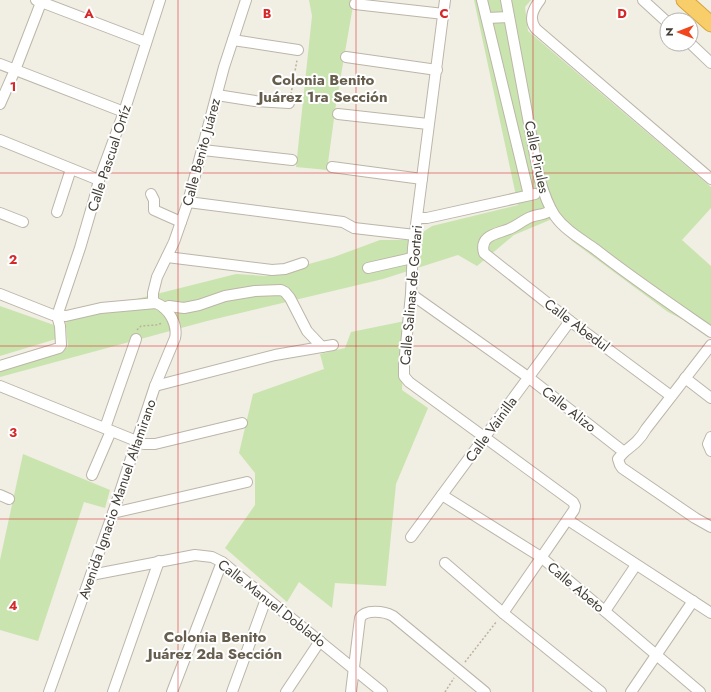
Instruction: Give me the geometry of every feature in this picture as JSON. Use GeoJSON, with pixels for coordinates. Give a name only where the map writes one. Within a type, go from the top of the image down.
{"type":"FeatureCollection","features":[{"type":"Feature","properties":{"kind":"highway"},"geometry":{"type":"LineString","coordinates":[[684,0],[711,24]]}},
{"type":"Feature","properties":{"kind":"street","name":"Calle Pascual Ortíz"},"geometry":{"type":"LineString","coordinates":[[57,316],[82,242],[99,180],[124,112],[160,0]]}},
{"type":"Feature","properties":{"kind":"street","name":"Calle Salinas de Gortari"},"geometry":{"type":"LineString","coordinates":[[446,0],[428,124],[412,258],[411,294],[404,376],[409,382],[573,502],[575,506],[574,510],[568,520]]}},
{"type":"Feature","properties":{"kind":"street","name":"Calle Pirules"},"geometry":{"type":"LineString","coordinates":[[482,0],[529,195]]}},
{"type":"Feature","properties":{"kind":"street","name":"Calle Pirules"},"geometry":{"type":"LineString","coordinates":[[506,0],[536,163],[543,192],[551,210],[560,222],[605,257],[711,332]]}},
{"type":"Feature","properties":{"kind":"street"},"geometry":{"type":"LineString","coordinates":[[540,0],[532,12],[532,22],[536,29],[711,179]]}},
{"type":"Feature","properties":{"kind":"street"},"geometry":{"type":"LineString","coordinates":[[643,0],[659,15]]}},
{"type":"Feature","properties":{"kind":"street"},"geometry":{"type":"LineString","coordinates":[[0,104],[15,70],[40,1],[146,42]]}},
{"type":"Feature","properties":{"kind":"street","name":"Calle Benito Juárez"},"geometry":{"type":"LineString","coordinates":[[153,303],[154,288],[157,277],[167,256],[188,202],[243,1]]}},
{"type":"Feature","properties":{"kind":"street"},"geometry":{"type":"LineString","coordinates":[[355,4],[444,14]]}},
{"type":"Feature","properties":{"kind":"street"},"geometry":{"type":"LineString","coordinates":[[487,18],[509,17]]}},
{"type":"Feature","properties":{"kind":"street"},"geometry":{"type":"LineString","coordinates":[[233,40],[298,50]]}},
{"type":"Feature","properties":{"kind":"street"},"geometry":{"type":"LineString","coordinates":[[699,52],[711,63]]}},
{"type":"Feature","properties":{"kind":"street"},"geometry":{"type":"LineString","coordinates":[[346,57],[437,70]]}},
{"type":"Feature","properties":{"kind":"street"},"geometry":{"type":"LineString","coordinates":[[0,64],[124,112]]}},
{"type":"Feature","properties":{"kind":"street"},"geometry":{"type":"LineString","coordinates":[[217,95],[255,101],[290,103]]}},
{"type":"Feature","properties":{"kind":"street"},"geometry":{"type":"LineString","coordinates":[[338,114],[428,124]]}},
{"type":"Feature","properties":{"kind":"street"},"geometry":{"type":"LineString","coordinates":[[0,140],[99,180]]}},
{"type":"Feature","properties":{"kind":"street"},"geometry":{"type":"LineString","coordinates":[[203,150],[292,160]]}},
{"type":"Feature","properties":{"kind":"street"},"geometry":{"type":"LineString","coordinates":[[332,167],[422,179]]}},
{"type":"Feature","properties":{"kind":"street"},"geometry":{"type":"LineString","coordinates":[[57,212],[71,169]]}},
{"type":"Feature","properties":{"kind":"street"},"geometry":{"type":"LineString","coordinates":[[417,218],[427,218],[543,192]]}},
{"type":"Feature","properties":{"kind":"street"},"geometry":{"type":"LineString","coordinates":[[151,194],[154,200],[154,210],[181,222]]}},
{"type":"Feature","properties":{"kind":"street"},"geometry":{"type":"LineString","coordinates":[[188,202],[343,222],[354,228],[415,235]]}},
{"type":"Feature","properties":{"kind":"street","name":"Calle Abedul"},"geometry":{"type":"LineString","coordinates":[[551,210],[531,217],[509,229],[489,237],[482,247],[484,253],[570,321],[671,396]]}},
{"type":"Feature","properties":{"kind":"street"},"geometry":{"type":"LineString","coordinates":[[0,213],[24,222]]}},
{"type":"Feature","properties":{"kind":"street"},"geometry":{"type":"LineString","coordinates":[[167,256],[272,270],[285,269],[304,264]]}},
{"type":"Feature","properties":{"kind":"street"},"geometry":{"type":"LineString","coordinates":[[368,268],[412,258]]}},
{"type":"Feature","properties":{"kind":"street"},"geometry":{"type":"LineString","coordinates":[[167,312],[169,306],[184,308],[225,296],[259,290],[279,290],[285,292],[290,298],[307,331],[322,347]]}},
{"type":"Feature","properties":{"kind":"street"},"geometry":{"type":"LineString","coordinates":[[0,294],[57,316],[74,315],[101,308],[153,303],[161,305],[167,312]]}},
{"type":"Feature","properties":{"kind":"street","name":"Calle Alizo"},"geometry":{"type":"LineString","coordinates":[[411,294],[528,377],[624,452]]}},
{"type":"Feature","properties":{"kind":"street","name":"Avenida Ignacio Manuel Altamirano"},"geometry":{"type":"LineString","coordinates":[[49,692],[113,512],[155,386],[175,338],[176,331],[167,312]]}},
{"type":"Feature","properties":{"kind":"street"},"geometry":{"type":"LineString","coordinates":[[0,366],[59,348],[61,346],[60,326],[57,316]]}},
{"type":"Feature","properties":{"kind":"street","name":"Calle Vainilla"},"geometry":{"type":"LineString","coordinates":[[411,537],[570,321]]}},
{"type":"Feature","properties":{"kind":"street"},"geometry":{"type":"LineString","coordinates":[[92,475],[136,339]]}},
{"type":"Feature","properties":{"kind":"street"},"geometry":{"type":"LineString","coordinates":[[155,386],[275,355],[333,345]]}},
{"type":"Feature","properties":{"kind":"street"},"geometry":{"type":"LineString","coordinates":[[711,345],[671,396],[642,437],[618,459],[622,468],[695,518],[711,527]]}},
{"type":"Feature","properties":{"kind":"street"},"geometry":{"type":"LineString","coordinates":[[685,378],[711,398]]}},
{"type":"Feature","properties":{"kind":"street"},"geometry":{"type":"LineString","coordinates":[[0,386],[148,445],[242,423]]}},
{"type":"Feature","properties":{"kind":"street"},"geometry":{"type":"LineString","coordinates":[[711,437],[708,444],[711,451]]}},
{"type":"Feature","properties":{"kind":"street"},"geometry":{"type":"LineString","coordinates":[[113,512],[247,482]]}},
{"type":"Feature","properties":{"kind":"street","name":"Calle Abeto"},"geometry":{"type":"LineString","coordinates":[[442,495],[541,557],[700,692]]}},
{"type":"Feature","properties":{"kind":"street"},"geometry":{"type":"LineString","coordinates":[[503,613],[568,520],[711,613]]}},
{"type":"Feature","properties":{"kind":"street","name":"Calle Manuel Doblado"},"geometry":{"type":"LineString","coordinates":[[91,575],[196,555],[212,556],[222,562],[382,692]]}},
{"type":"Feature","properties":{"kind":"street"},"geometry":{"type":"LineString","coordinates":[[113,692],[159,561]]}},
{"type":"Feature","properties":{"kind":"street"},"geometry":{"type":"LineString","coordinates":[[172,692],[222,562]]}},
{"type":"Feature","properties":{"kind":"street"},"geometry":{"type":"LineString","coordinates":[[445,563],[503,613],[601,692]]}},
{"type":"Feature","properties":{"kind":"street"},"geometry":{"type":"LineString","coordinates":[[606,611],[636,565]]}},
{"type":"Feature","properties":{"kind":"street"},"geometry":{"type":"LineString","coordinates":[[232,692],[266,599]]}},
{"type":"Feature","properties":{"kind":"street"},"geometry":{"type":"LineString","coordinates":[[631,692],[693,601]]}},
{"type":"Feature","properties":{"kind":"street"},"geometry":{"type":"LineString","coordinates":[[351,692],[359,622],[362,614],[368,612],[390,614],[485,692]]}},
{"type":"Feature","properties":{"kind":"street"},"geometry":{"type":"LineString","coordinates":[[286,692],[320,641]]}},
{"type":"Feature","properties":{"kind":"path"},"geometry":{"type":"LineString","coordinates":[[290,103],[298,50]]}},
{"type":"Feature","properties":{"kind":"path"},"geometry":{"type":"LineString","coordinates":[[136,339],[139,327],[162,323],[167,312]]}},
{"type":"Feature","properties":{"kind":"path"},"geometry":{"type":"LineString","coordinates":[[445,692],[458,671],[503,613]]}},
{"type":"Feature","properties":{"kind":"green space"},"geometry":{"type":"Polygon","coordinates":[[[309,0],[354,0],[336,104],[327,170],[296,167],[312,16],[309,0]]]}},
{"type":"Feature","properties":{"kind":"green space"},"geometry":{"type":"Polygon","coordinates":[[[474,0],[531,0],[525,7],[528,31],[711,187],[711,208],[682,240],[711,266],[711,334],[668,312],[572,241],[552,219],[514,235],[477,266],[458,255],[383,279],[207,321],[0,377],[0,366],[68,347],[65,317],[236,274],[266,276],[334,257],[380,240],[411,240],[432,226],[518,205],[474,0]]]}},
{"type":"Feature","properties":{"kind":"green space"},"geometry":{"type":"Polygon","coordinates":[[[0,306],[54,325],[56,339],[0,356],[0,306]]]}},
{"type":"Feature","properties":{"kind":"green space"},"geometry":{"type":"Polygon","coordinates":[[[405,321],[402,390],[428,408],[396,484],[386,586],[335,583],[332,608],[299,582],[287,602],[225,548],[255,505],[255,473],[239,453],[253,394],[324,369],[320,354],[345,348],[351,332],[405,321]]]}},
{"type":"Feature","properties":{"kind":"green space"},"geometry":{"type":"Polygon","coordinates":[[[23,454],[110,490],[105,508],[84,502],[38,641],[0,630],[0,560],[23,454]]]}},
{"type":"Feature","properties":{"kind":"district","name":"Colonia Benito Juárez 1ra Sección"},"geometry":{"type":"Point","coordinates":[323,88]}},
{"type":"Feature","properties":{"kind":"district","name":"Colonia Benito Juárez 2da Sección"},"geometry":{"type":"Point","coordinates":[215,646]}}]}
